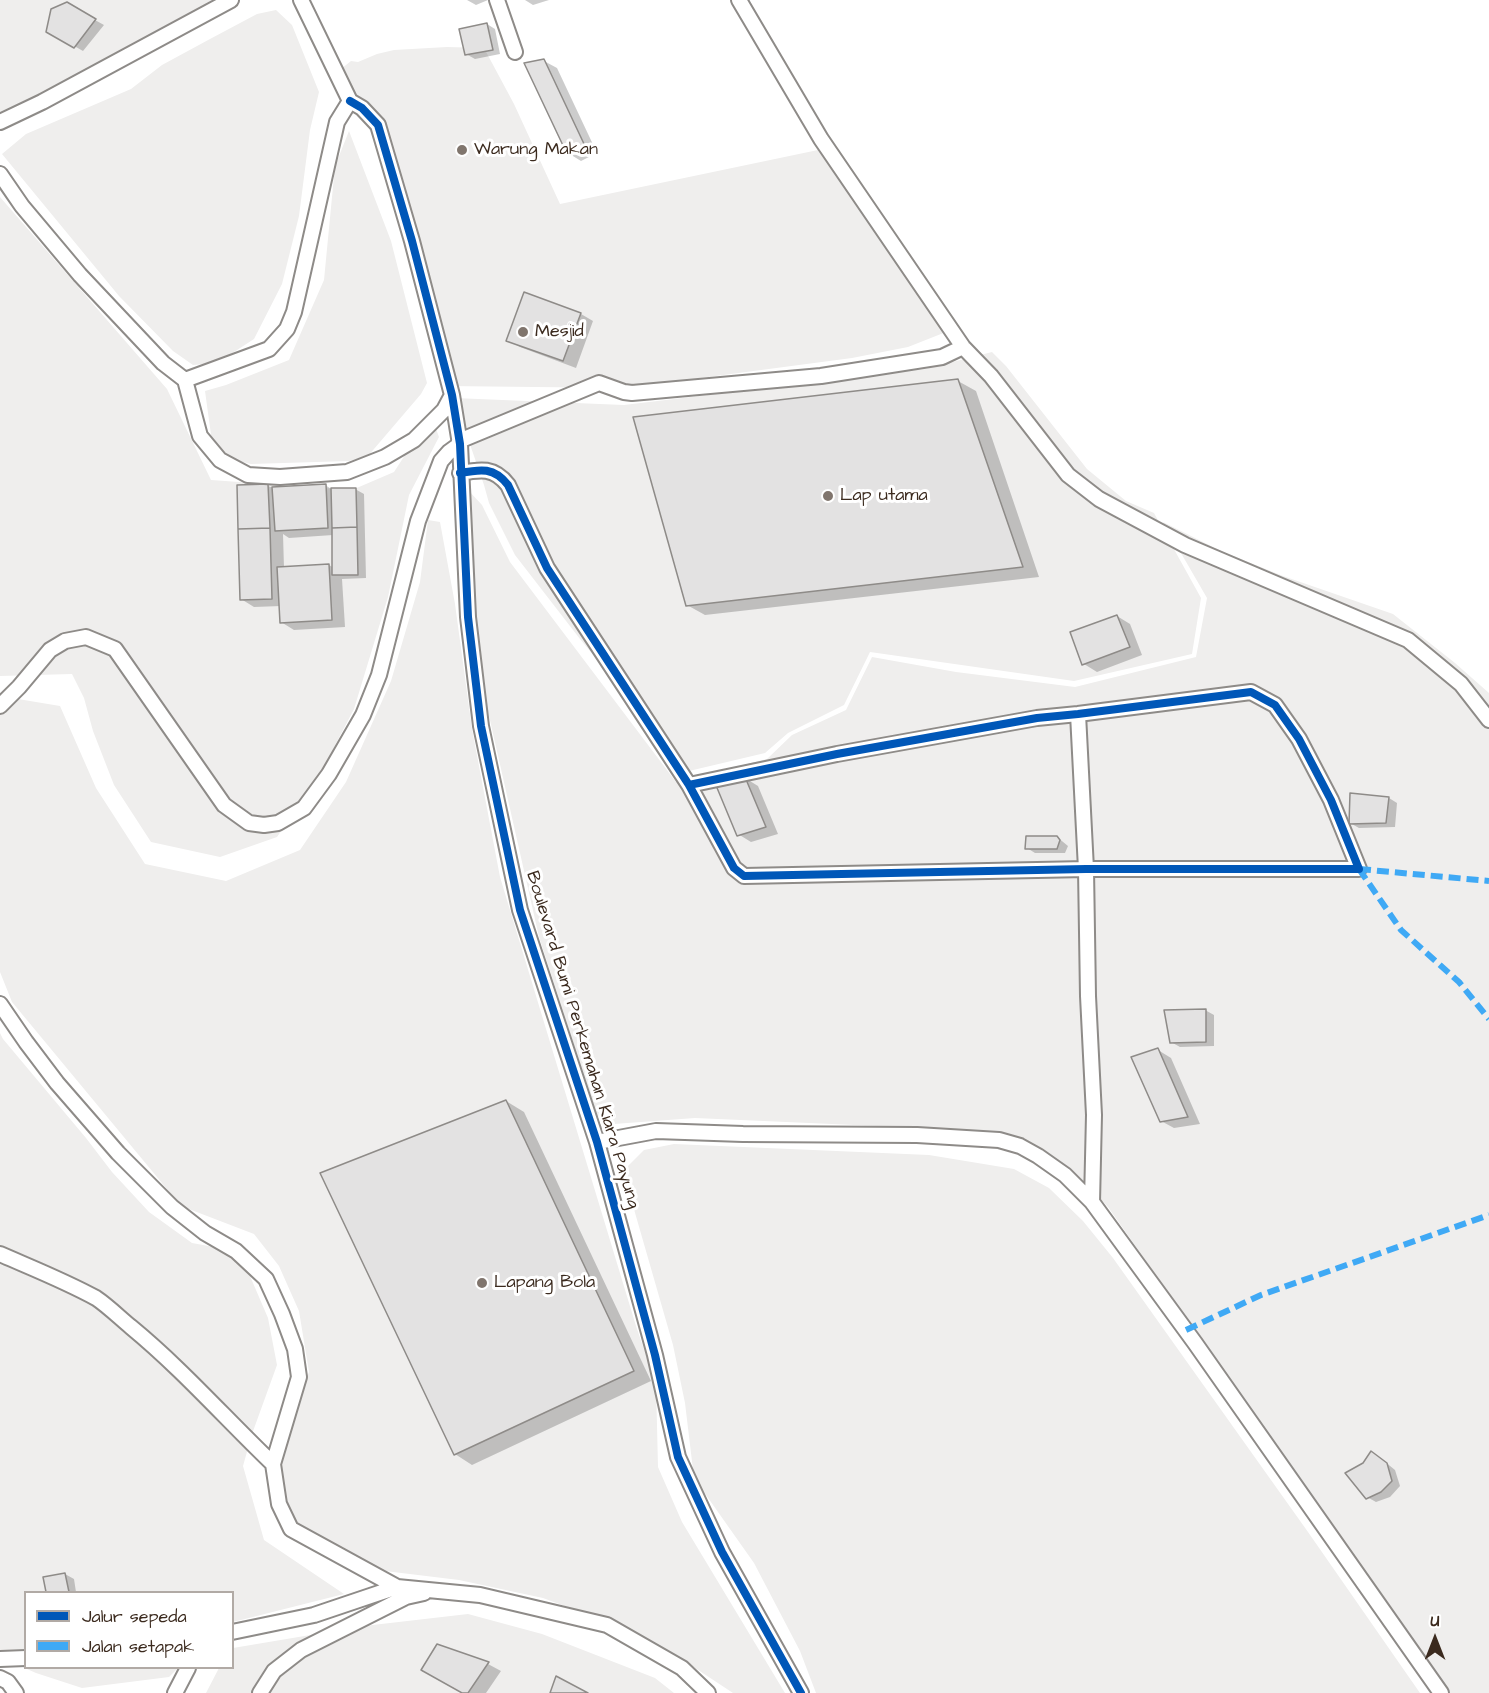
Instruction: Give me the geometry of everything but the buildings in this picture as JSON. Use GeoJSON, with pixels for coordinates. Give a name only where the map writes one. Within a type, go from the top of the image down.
{"type":"FeatureCollection","features":[{"type":"Feature","properties":{"kind":"street"},"geometry":{"type":"LineString","coordinates":[[0,122],[42,102],[231,0]]}},
{"type":"Feature","properties":{"kind":"street"},"geometry":{"type":"LineString","coordinates":[[185,380],[269,350],[287,329],[294,312],[338,122],[350,101],[301,0]]}},
{"type":"Feature","properties":{"kind":"street"},"geometry":{"type":"LineString","coordinates":[[497,0],[515,52]]}},
{"type":"Feature","properties":{"kind":"street"},"geometry":{"type":"LineString","coordinates":[[739,0],[821,139],[963,347],[991,376],[1068,475],[1099,499],[1185,545],[1408,640],[1461,684],[1489,720]]}},
{"type":"Feature","properties":{"kind":"street","name":"Boulevard Bumi Perkemahan Kiara Payung"},"geometry":{"type":"LineString","coordinates":[[350,101],[362,108],[378,125],[412,241],[452,395],[460,442],[468,617],[481,726],[520,910],[597,1142],[655,1355],[678,1457],[722,1552],[801,1693]]}},
{"type":"Feature","properties":{"kind":"street"},"geometry":{"type":"LineString","coordinates":[[0,174],[22,206],[80,275],[163,363],[185,380],[200,436],[220,460],[248,475],[280,477],[347,472],[385,458],[414,440],[444,410],[452,395]]}},
{"type":"Feature","properties":{"kind":"street"},"geometry":{"type":"LineString","coordinates":[[0,706],[50,650],[65,641],[86,637],[115,649],[224,806],[249,823],[264,825],[278,823],[304,808],[329,774],[363,715],[379,675],[418,521],[441,461],[460,442],[599,383],[632,393],[820,376],[942,357],[963,347]]}},
{"type":"Feature","properties":{"kind":"street"},"geometry":{"type":"LineString","coordinates":[[460,473],[480,469],[501,476],[508,485],[547,568],[689,784],[735,868],[744,876],[1086,869],[1359,869],[1331,800],[1299,739],[1275,705],[1251,692],[1037,718],[837,754],[689,784]]}},
{"type":"Feature","properties":{"kind":"street"},"geometry":{"type":"LineString","coordinates":[[1078,714],[1086,869],[1089,1028],[1094,1132],[1092,1202]]}},
{"type":"Feature","properties":{"kind":"street"},"geometry":{"type":"LineString","coordinates":[[0,1004],[57,1083],[118,1153],[172,1207],[206,1233],[236,1251],[266,1279],[295,1349],[298,1377],[273,1464],[279,1504],[291,1529],[397,1587]]}},
{"type":"Feature","properties":{"kind":"street"},"geometry":{"type":"LineString","coordinates":[[597,1142],[656,1131],[917,1135],[999,1140],[1020,1146],[1038,1156],[1065,1175],[1092,1202],[1196,1343],[1441,1693]]}},
{"type":"Feature","properties":{"kind":"street"},"geometry":{"type":"LineString","coordinates":[[0,1254],[98,1299],[151,1343],[273,1464]]}},
{"type":"Feature","properties":{"kind":"street"},"geometry":{"type":"LineString","coordinates":[[234,1632],[315,1615],[397,1587],[442,1590],[480,1595],[607,1625],[682,1668],[708,1693]]}},
{"type":"Feature","properties":{"kind":"street"},"geometry":{"type":"LineString","coordinates":[[260,1693],[274,1671],[301,1650],[406,1597],[442,1590]]}},
{"type":"Feature","properties":{"kind":"street"},"geometry":{"type":"LineString","coordinates":[[0,1659],[24,1658]]}},
{"type":"Feature","properties":{"kind":"street"},"geometry":{"type":"LineString","coordinates":[[175,1693],[187,1669]]}},
{"type":"Feature","properties":{"kind":"street"},"geometry":{"type":"LineString","coordinates":[[0,1678],[8,1682],[16,1693]]}},
{"type":"Feature","properties":{"kind":"shaded area"},"geometry":{"type":"Polygon","coordinates":[[[0,0],[230,0],[0,116],[0,0]]]}},
{"type":"Feature","properties":{"kind":"shaded area"},"geometry":{"type":"Polygon","coordinates":[[[276,10],[292,25],[319,92],[310,130],[299,216],[282,284],[254,339],[217,363],[193,365],[173,351],[119,296],[2,154],[26,134],[131,89],[162,65],[257,14],[276,10]]]}},
{"type":"Feature","properties":{"kind":"shaded area"},"geometry":{"type":"Polygon","coordinates":[[[447,47],[484,48],[514,104],[560,204],[818,150],[946,332],[908,347],[852,358],[625,388],[445,386],[396,196],[350,81],[341,69],[351,61],[358,62],[394,50],[447,47]]]}},
{"type":"Feature","properties":{"kind":"shaded area"},"geometry":{"type":"Polygon","coordinates":[[[349,131],[391,241],[427,383],[421,394],[368,456],[349,461],[251,464],[222,457],[212,442],[205,391],[289,360],[324,280],[335,166],[349,131]]]}},
{"type":"Feature","properties":{"kind":"shaded area"},"geometry":{"type":"Polygon","coordinates":[[[0,197],[167,389],[211,480],[352,490],[394,472],[431,415],[439,437],[409,495],[388,597],[354,709],[319,776],[277,837],[220,857],[151,842],[114,785],[93,731],[84,698],[72,674],[0,676],[0,197]]]}},
{"type":"Feature","properties":{"kind":"shaded area"},"geometry":{"type":"Polygon","coordinates":[[[992,352],[1006,366],[1087,469],[1126,501],[1154,513],[1201,598],[1192,654],[1074,681],[870,652],[844,705],[788,733],[765,753],[689,771],[580,639],[515,555],[489,503],[454,398],[624,405],[925,369],[992,352]]]}},
{"type":"Feature","properties":{"kind":"shaded area"},"geometry":{"type":"Polygon","coordinates":[[[469,491],[482,505],[510,562],[676,782],[767,759],[792,735],[846,710],[872,657],[956,672],[1075,687],[1196,657],[1207,598],[1163,522],[1221,551],[1283,576],[1393,614],[1489,693],[1489,1693],[1450,1693],[1108,1207],[1084,1181],[1009,1145],[946,1129],[695,1118],[614,1124],[597,1116],[539,937],[487,707],[460,495],[469,491]]]}},
{"type":"Feature","properties":{"kind":"shaded area"},"geometry":{"type":"Polygon","coordinates":[[[428,520],[440,522],[455,604],[472,729],[500,877],[636,1326],[656,1384],[658,1467],[682,1522],[785,1693],[733,1693],[683,1660],[613,1624],[543,1598],[459,1580],[385,1571],[353,1558],[294,1526],[275,1469],[284,1435],[309,1372],[299,1311],[279,1266],[254,1234],[181,1206],[12,1002],[0,972],[0,709],[18,699],[60,706],[96,788],[145,864],[226,881],[300,850],[346,782],[391,681],[420,582],[428,520]]]}},
{"type":"Feature","properties":{"kind":"shaded area"},"geometry":{"type":"Polygon","coordinates":[[[0,1033],[112,1172],[149,1212],[192,1243],[225,1249],[247,1269],[268,1318],[277,1365],[243,1466],[264,1540],[344,1594],[234,1622],[234,1591],[24,1591],[24,1668],[0,1657],[0,1033]]]}},
{"type":"Feature","properties":{"kind":"shaded area"},"geometry":{"type":"Polygon","coordinates":[[[674,1144],[929,1155],[1014,1169],[1049,1188],[1083,1221],[1113,1258],[1420,1693],[816,1693],[800,1651],[754,1563],[694,1478],[685,1403],[673,1345],[623,1171],[644,1150],[674,1144]]]}},
{"type":"Feature","properties":{"kind":"shaded area"},"geometry":{"type":"Polygon","coordinates":[[[468,1614],[542,1634],[655,1678],[674,1693],[206,1693],[218,1669],[234,1669],[234,1648],[364,1626],[468,1614]]]}},
{"type":"Feature","properties":{"kind":"shaded area"},"geometry":{"type":"Polygon","coordinates":[[[27,1669],[177,1669],[169,1677],[82,1688],[27,1669]]]}},
{"type":"Feature","properties":{"kind":"marked path"},"geometry":{"type":"LineString","coordinates":[[1359,869],[1401,930],[1459,982],[1489,1019]]}},
{"type":"Feature","properties":{"kind":"marked path"},"geometry":{"type":"LineString","coordinates":[[1359,869],[1489,881]]}},
{"type":"Feature","properties":{"kind":"marked path"},"geometry":{"type":"LineString","coordinates":[[1186,1330],[1261,1295],[1489,1215]]}},
{"type":"Feature","properties":{"kind":"cycle path"},"geometry":{"type":"LineString","coordinates":[[350,101],[362,108],[378,125],[412,241],[452,395],[460,444],[468,617],[481,726],[520,910],[597,1142],[655,1355],[678,1457],[722,1552],[801,1693]]}},
{"type":"Feature","properties":{"kind":"cycle path"},"geometry":{"type":"LineString","coordinates":[[460,473],[492,472],[508,485],[547,568],[689,785],[734,868],[744,876],[1086,869],[1359,869],[1331,800],[1299,739],[1275,705],[1251,692],[1037,718],[837,754],[689,785]]}},
{"type":"Feature","properties":{"kind":"place","name":"Warung Makan"},"geometry":{"type":"Point","coordinates":[462,150]}},
{"type":"Feature","properties":{"kind":"place","name":"Mesjid"},"geometry":{"type":"Point","coordinates":[523,332]}},
{"type":"Feature","properties":{"kind":"place","name":"Lap utama"},"geometry":{"type":"Point","coordinates":[828,496]}},
{"type":"Feature","properties":{"kind":"place","name":"Lapang Bola"},"geometry":{"type":"Point","coordinates":[482,1283]}}]}
